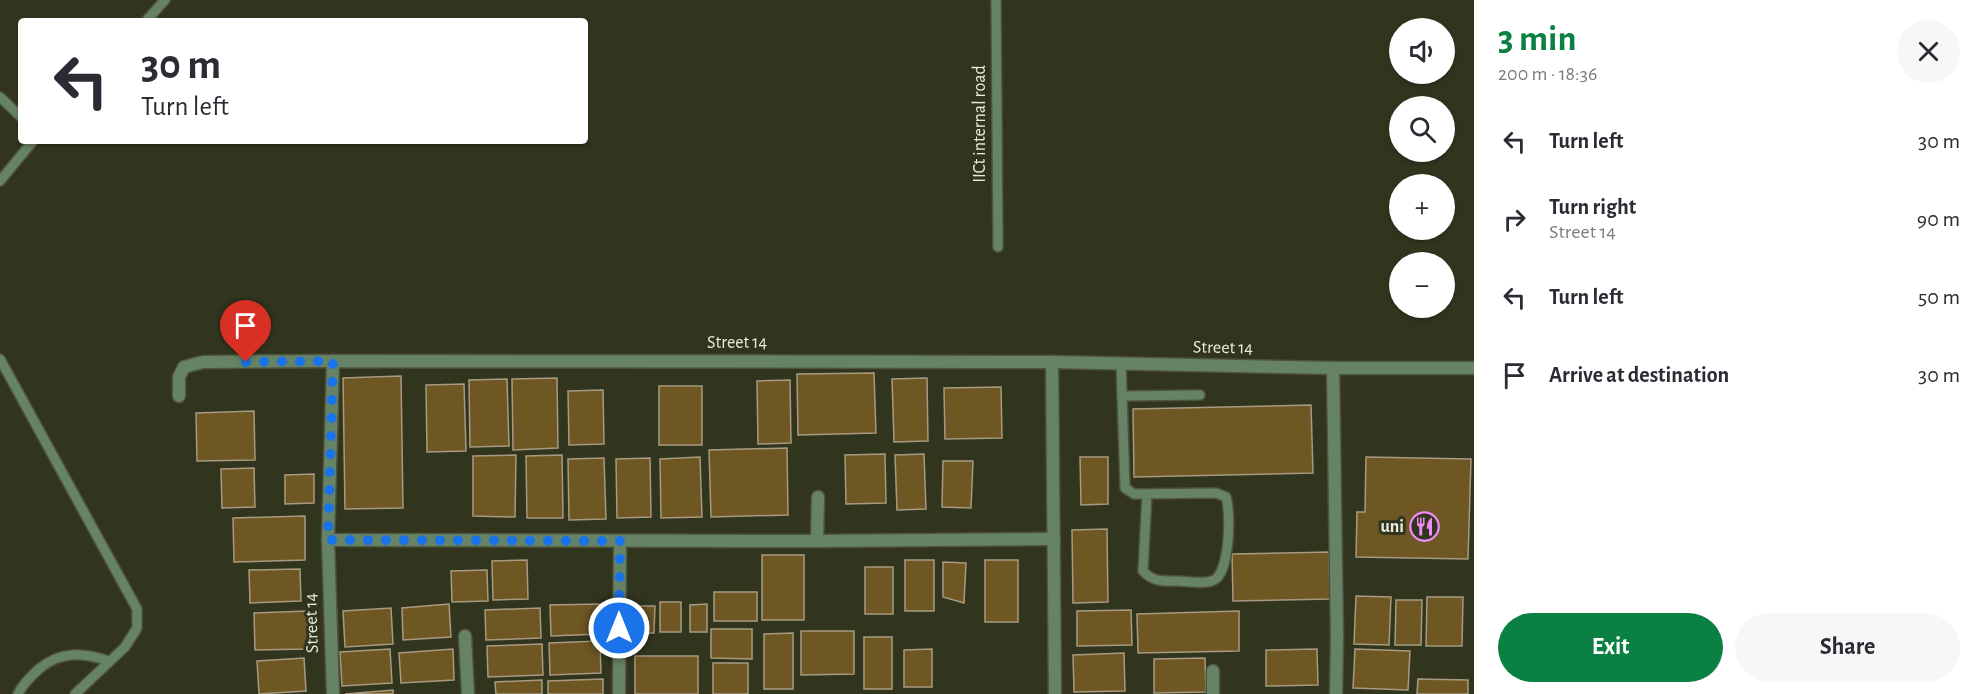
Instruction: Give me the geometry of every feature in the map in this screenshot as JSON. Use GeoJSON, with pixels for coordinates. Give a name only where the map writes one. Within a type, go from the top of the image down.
{"type":"FeatureCollection","features":[{"type":"Feature","properties":{"kind":"street","name":"Street 14"},"geometry":{"type":"LineString","coordinates":[[333,694],[328,540],[333,361],[1052,362],[1333,368],[1474,368]]}},
{"type":"Feature","properties":{"kind":"street"},"geometry":{"type":"LineString","coordinates":[[179,396],[179,377],[184,367],[193,364],[333,361]]}},
{"type":"Feature","properties":{"kind":"street"},"geometry":{"type":"LineString","coordinates":[[1052,362],[1055,694]]}},
{"type":"Feature","properties":{"kind":"street"},"geometry":{"type":"LineString","coordinates":[[1333,368],[1336,694]]}},
{"type":"Feature","properties":{"kind":"street"},"geometry":{"type":"LineString","coordinates":[[817,541],[818,497]]}},
{"type":"Feature","properties":{"kind":"street"},"geometry":{"type":"LineString","coordinates":[[328,540],[1054,539]]}},
{"type":"Feature","properties":{"kind":"street"},"geometry":{"type":"LineString","coordinates":[[619,694],[620,541]]}},
{"type":"Feature","properties":{"kind":"street"},"geometry":{"type":"LineString","coordinates":[[465,636],[468,694]]}},
{"type":"Feature","properties":{"kind":"street"},"geometry":{"type":"LineString","coordinates":[[1213,671],[1213,694]]}},
{"type":"Feature","properties":{"kind":"lane"},"geometry":{"type":"LineString","coordinates":[[149,18],[165,0]]}},
{"type":"Feature","properties":{"kind":"lane","name":"IICt internal road"},"geometry":{"type":"LineString","coordinates":[[996,0],[998,247]]}},
{"type":"Feature","properties":{"kind":"lane"},"geometry":{"type":"LineString","coordinates":[[0,97],[18,114]]}},
{"type":"Feature","properties":{"kind":"lane"},"geometry":{"type":"LineString","coordinates":[[0,181],[31,144]]}},
{"type":"Feature","properties":{"kind":"lane"},"geometry":{"type":"LineString","coordinates":[[0,360],[137,609],[137,628],[125,647],[75,694]]}},
{"type":"Feature","properties":{"kind":"lane"},"geometry":{"type":"LineString","coordinates":[[1121,363],[1125,488],[1134,494],[1216,493],[1226,497],[1230,508],[1225,566],[1220,576],[1211,582],[1159,581],[1149,578],[1143,571],[1142,557],[1147,494]]}},
{"type":"Feature","properties":{"kind":"lane"},"geometry":{"type":"LineString","coordinates":[[1122,396],[1200,395]]}},
{"type":"Feature","properties":{"kind":"lane"},"geometry":{"type":"LineString","coordinates":[[18,694],[33,675],[55,658],[68,654],[84,654],[110,661]]}},
{"type":"Feature","properties":{"kind":"building"},"geometry":{"type":"Polygon","coordinates":[[[874,373],[876,433],[798,435],[797,374],[874,373]]]}},
{"type":"Feature","properties":{"kind":"building"},"geometry":{"type":"Polygon","coordinates":[[[401,376],[403,508],[345,509],[343,378],[401,376]]]}},
{"type":"Feature","properties":{"kind":"building"},"geometry":{"type":"Polygon","coordinates":[[[557,378],[558,448],[513,450],[512,379],[557,378]]]}},
{"type":"Feature","properties":{"kind":"building"},"geometry":{"type":"Polygon","coordinates":[[[927,378],[928,441],[894,442],[892,379],[927,378]]]}},
{"type":"Feature","properties":{"kind":"building"},"geometry":{"type":"Polygon","coordinates":[[[507,379],[509,446],[470,447],[469,380],[507,379]]]}},
{"type":"Feature","properties":{"kind":"building"},"geometry":{"type":"Polygon","coordinates":[[[790,380],[791,443],[758,444],[757,381],[790,380]]]}},
{"type":"Feature","properties":{"kind":"building"},"geometry":{"type":"Polygon","coordinates":[[[464,384],[466,451],[427,452],[426,385],[464,384]]]}},
{"type":"Feature","properties":{"kind":"building"},"geometry":{"type":"Polygon","coordinates":[[[659,386],[702,386],[702,445],[659,445],[659,386]]]}},
{"type":"Feature","properties":{"kind":"building"},"geometry":{"type":"Polygon","coordinates":[[[1001,387],[1002,438],[945,439],[944,388],[1001,387]]]}},
{"type":"Feature","properties":{"kind":"building"},"geometry":{"type":"Polygon","coordinates":[[[603,390],[604,444],[569,445],[568,391],[603,390]]]}},
{"type":"Feature","properties":{"kind":"building"},"geometry":{"type":"Polygon","coordinates":[[[1311,405],[1313,473],[1134,477],[1133,409],[1311,405]]]}},
{"type":"Feature","properties":{"kind":"building"},"geometry":{"type":"Polygon","coordinates":[[[254,411],[255,460],[197,461],[196,413],[254,411]]]}},
{"type":"Feature","properties":{"kind":"building"},"geometry":{"type":"Polygon","coordinates":[[[787,448],[788,515],[711,517],[709,450],[787,448]]]}},
{"type":"Feature","properties":{"kind":"building"},"geometry":{"type":"Polygon","coordinates":[[[885,454],[886,503],[846,504],[845,455],[885,454]]]}},
{"type":"Feature","properties":{"kind":"building"},"geometry":{"type":"Polygon","coordinates":[[[924,454],[926,509],[897,510],[895,455],[924,454]]]}},
{"type":"Feature","properties":{"kind":"building"},"geometry":{"type":"Polygon","coordinates":[[[516,455],[515,517],[473,516],[473,456],[516,455]]]}},
{"type":"Feature","properties":{"kind":"building"},"geometry":{"type":"Polygon","coordinates":[[[562,455],[563,518],[527,518],[526,456],[562,455]]]}},
{"type":"Feature","properties":{"kind":"building"},"geometry":{"type":"Polygon","coordinates":[[[700,457],[702,517],[661,518],[660,459],[700,457]]]}},
{"type":"Feature","properties":{"kind":"building"},"geometry":{"type":"Polygon","coordinates":[[[1080,457],[1108,457],[1108,504],[1081,505],[1080,457]]]}},
{"type":"Feature","properties":{"kind":"building"},"geometry":{"type":"Polygon","coordinates":[[[1366,457],[1471,459],[1468,559],[1356,557],[1357,512],[1365,512],[1366,457]]]}},
{"type":"Feature","properties":{"kind":"building"},"geometry":{"type":"Polygon","coordinates":[[[604,458],[606,519],[569,520],[568,459],[604,458]]]}},
{"type":"Feature","properties":{"kind":"building"},"geometry":{"type":"Polygon","coordinates":[[[650,458],[651,517],[617,518],[616,459],[650,458]]]}},
{"type":"Feature","properties":{"kind":"building"},"geometry":{"type":"Polygon","coordinates":[[[943,461],[973,461],[971,508],[942,507],[943,461]]]}},
{"type":"Feature","properties":{"kind":"building"},"geometry":{"type":"Polygon","coordinates":[[[254,468],[255,507],[222,508],[221,469],[254,468]]]}},
{"type":"Feature","properties":{"kind":"building"},"geometry":{"type":"Polygon","coordinates":[[[314,474],[314,503],[285,504],[285,475],[314,474]]]}},
{"type":"Feature","properties":{"kind":"building"},"geometry":{"type":"Polygon","coordinates":[[[305,516],[305,560],[234,562],[233,518],[305,516]]]}},
{"type":"Feature","properties":{"kind":"building"},"geometry":{"type":"Polygon","coordinates":[[[1107,529],[1108,602],[1073,603],[1072,530],[1107,529]]]}},
{"type":"Feature","properties":{"kind":"building"},"geometry":{"type":"Polygon","coordinates":[[[1329,552],[1330,599],[1233,601],[1232,554],[1329,552]]]}},
{"type":"Feature","properties":{"kind":"building"},"geometry":{"type":"Polygon","coordinates":[[[762,555],[804,555],[804,620],[762,620],[762,555]]]}},
{"type":"Feature","properties":{"kind":"building"},"geometry":{"type":"Polygon","coordinates":[[[527,560],[528,599],[493,600],[492,561],[527,560]]]}},
{"type":"Feature","properties":{"kind":"building"},"geometry":{"type":"Polygon","coordinates":[[[905,560],[934,560],[934,611],[905,611],[905,560]]]}},
{"type":"Feature","properties":{"kind":"building"},"geometry":{"type":"Polygon","coordinates":[[[985,560],[1018,560],[1018,622],[985,622],[985,560]]]}},
{"type":"Feature","properties":{"kind":"building"},"geometry":{"type":"Polygon","coordinates":[[[943,562],[966,563],[964,603],[943,597],[943,562]]]}},
{"type":"Feature","properties":{"kind":"building"},"geometry":{"type":"Polygon","coordinates":[[[865,567],[893,567],[893,614],[865,614],[865,567]]]}},
{"type":"Feature","properties":{"kind":"building"},"geometry":{"type":"Polygon","coordinates":[[[300,569],[301,601],[250,603],[249,570],[300,569]]]}},
{"type":"Feature","properties":{"kind":"building"},"geometry":{"type":"Polygon","coordinates":[[[487,570],[488,601],[452,602],[451,571],[487,570]]]}},
{"type":"Feature","properties":{"kind":"building"},"geometry":{"type":"Polygon","coordinates":[[[714,592],[757,592],[757,621],[714,621],[714,592]]]}},
{"type":"Feature","properties":{"kind":"building"},"geometry":{"type":"Polygon","coordinates":[[[1356,596],[1391,597],[1389,645],[1354,644],[1356,596]]]}},
{"type":"Feature","properties":{"kind":"building"},"geometry":{"type":"Polygon","coordinates":[[[1427,597],[1463,597],[1462,646],[1426,646],[1427,597]]]}},
{"type":"Feature","properties":{"kind":"building"},"geometry":{"type":"Polygon","coordinates":[[[1396,600],[1422,600],[1421,645],[1395,645],[1396,600]]]}},
{"type":"Feature","properties":{"kind":"building"},"geometry":{"type":"Polygon","coordinates":[[[660,602],[681,602],[681,632],[660,632],[660,602]]]}},
{"type":"Feature","properties":{"kind":"building"},"geometry":{"type":"Polygon","coordinates":[[[449,604],[451,637],[403,640],[402,608],[449,604]]]}},
{"type":"Feature","properties":{"kind":"building"},"geometry":{"type":"Polygon","coordinates":[[[599,604],[600,634],[551,636],[550,605],[599,604]]]}},
{"type":"Feature","properties":{"kind":"building"},"geometry":{"type":"Polygon","coordinates":[[[707,604],[707,632],[690,632],[690,605],[707,604]]]}},
{"type":"Feature","properties":{"kind":"building"},"geometry":{"type":"Polygon","coordinates":[[[634,606],[655,606],[654,633],[634,633],[634,606]]]}},
{"type":"Feature","properties":{"kind":"building"},"geometry":{"type":"Polygon","coordinates":[[[391,608],[393,644],[345,647],[343,611],[391,608]]]}},
{"type":"Feature","properties":{"kind":"building"},"geometry":{"type":"Polygon","coordinates":[[[540,608],[541,638],[486,640],[485,610],[540,608]]]}},
{"type":"Feature","properties":{"kind":"building"},"geometry":{"type":"Polygon","coordinates":[[[1131,610],[1132,645],[1077,646],[1077,611],[1131,610]]]}},
{"type":"Feature","properties":{"kind":"building"},"geometry":{"type":"Polygon","coordinates":[[[307,611],[308,649],[255,650],[254,613],[307,611]]]}},
{"type":"Feature","properties":{"kind":"building"},"geometry":{"type":"Polygon","coordinates":[[[1239,611],[1239,651],[1138,653],[1137,614],[1239,611]]]}},
{"type":"Feature","properties":{"kind":"building"},"geometry":{"type":"Polygon","coordinates":[[[711,629],[752,629],[752,659],[711,658],[711,629]]]}},
{"type":"Feature","properties":{"kind":"building"},"geometry":{"type":"Polygon","coordinates":[[[801,631],[854,631],[854,674],[801,675],[801,631]]]}},
{"type":"Feature","properties":{"kind":"building"},"geometry":{"type":"Polygon","coordinates":[[[793,633],[793,689],[764,689],[764,634],[793,633]]]}},
{"type":"Feature","properties":{"kind":"building"},"geometry":{"type":"Polygon","coordinates":[[[864,637],[892,637],[892,689],[864,689],[864,637]]]}},
{"type":"Feature","properties":{"kind":"building"},"geometry":{"type":"Polygon","coordinates":[[[600,641],[601,673],[550,675],[549,643],[600,641]]]}},
{"type":"Feature","properties":{"kind":"building"},"geometry":{"type":"Polygon","coordinates":[[[542,644],[543,675],[488,677],[487,646],[542,644]]]}},
{"type":"Feature","properties":{"kind":"building"},"geometry":{"type":"Polygon","coordinates":[[[390,649],[392,683],[342,686],[340,652],[390,649]]]}},
{"type":"Feature","properties":{"kind":"building"},"geometry":{"type":"Polygon","coordinates":[[[453,649],[454,680],[401,683],[399,653],[453,649]]]}},
{"type":"Feature","properties":{"kind":"building"},"geometry":{"type":"Polygon","coordinates":[[[932,649],[932,687],[904,687],[904,650],[932,649]]]}},
{"type":"Feature","properties":{"kind":"building"},"geometry":{"type":"Polygon","coordinates":[[[1317,649],[1318,685],[1266,686],[1266,650],[1317,649]]]}},
{"type":"Feature","properties":{"kind":"building"},"geometry":{"type":"Polygon","coordinates":[[[1355,649],[1410,651],[1408,690],[1353,688],[1355,649]]]}},
{"type":"Feature","properties":{"kind":"building"},"geometry":{"type":"Polygon","coordinates":[[[1124,653],[1125,691],[1074,692],[1073,655],[1124,653]]]}},
{"type":"Feature","properties":{"kind":"building"},"geometry":{"type":"Polygon","coordinates":[[[635,656],[698,656],[698,694],[635,694],[635,656]]]}},
{"type":"Feature","properties":{"kind":"building"},"geometry":{"type":"Polygon","coordinates":[[[304,658],[306,691],[259,694],[257,661],[304,658]]]}},
{"type":"Feature","properties":{"kind":"building"},"geometry":{"type":"Polygon","coordinates":[[[1205,658],[1206,692],[1154,693],[1154,659],[1205,658]]]}},
{"type":"Feature","properties":{"kind":"building"},"geometry":{"type":"Polygon","coordinates":[[[713,663],[748,663],[748,694],[713,694],[713,663]]]}},
{"type":"Feature","properties":{"kind":"building"},"geometry":{"type":"Polygon","coordinates":[[[603,679],[603,694],[548,694],[548,681],[603,679]]]}},
{"type":"Feature","properties":{"kind":"building"},"geometry":{"type":"Polygon","coordinates":[[[1418,679],[1468,680],[1468,694],[1417,694],[1418,679]]]}},
{"type":"Feature","properties":{"kind":"building"},"geometry":{"type":"Polygon","coordinates":[[[542,680],[542,694],[496,694],[495,682],[542,680]]]}},
{"type":"Feature","properties":{"kind":"building"},"geometry":{"type":"Polygon","coordinates":[[[393,690],[393,694],[345,694],[393,690]]]}},
{"type":"Feature","properties":{"kind":"place","name":"uni"},"geometry":{"type":"Point","coordinates":[1425,527]}},
{"type":"Feature","properties":{"kind":"route"},"geometry":{"type":"LineString","coordinates":[[246,362],[333,361],[328,540],[620,541],[619,628]]}}]}
